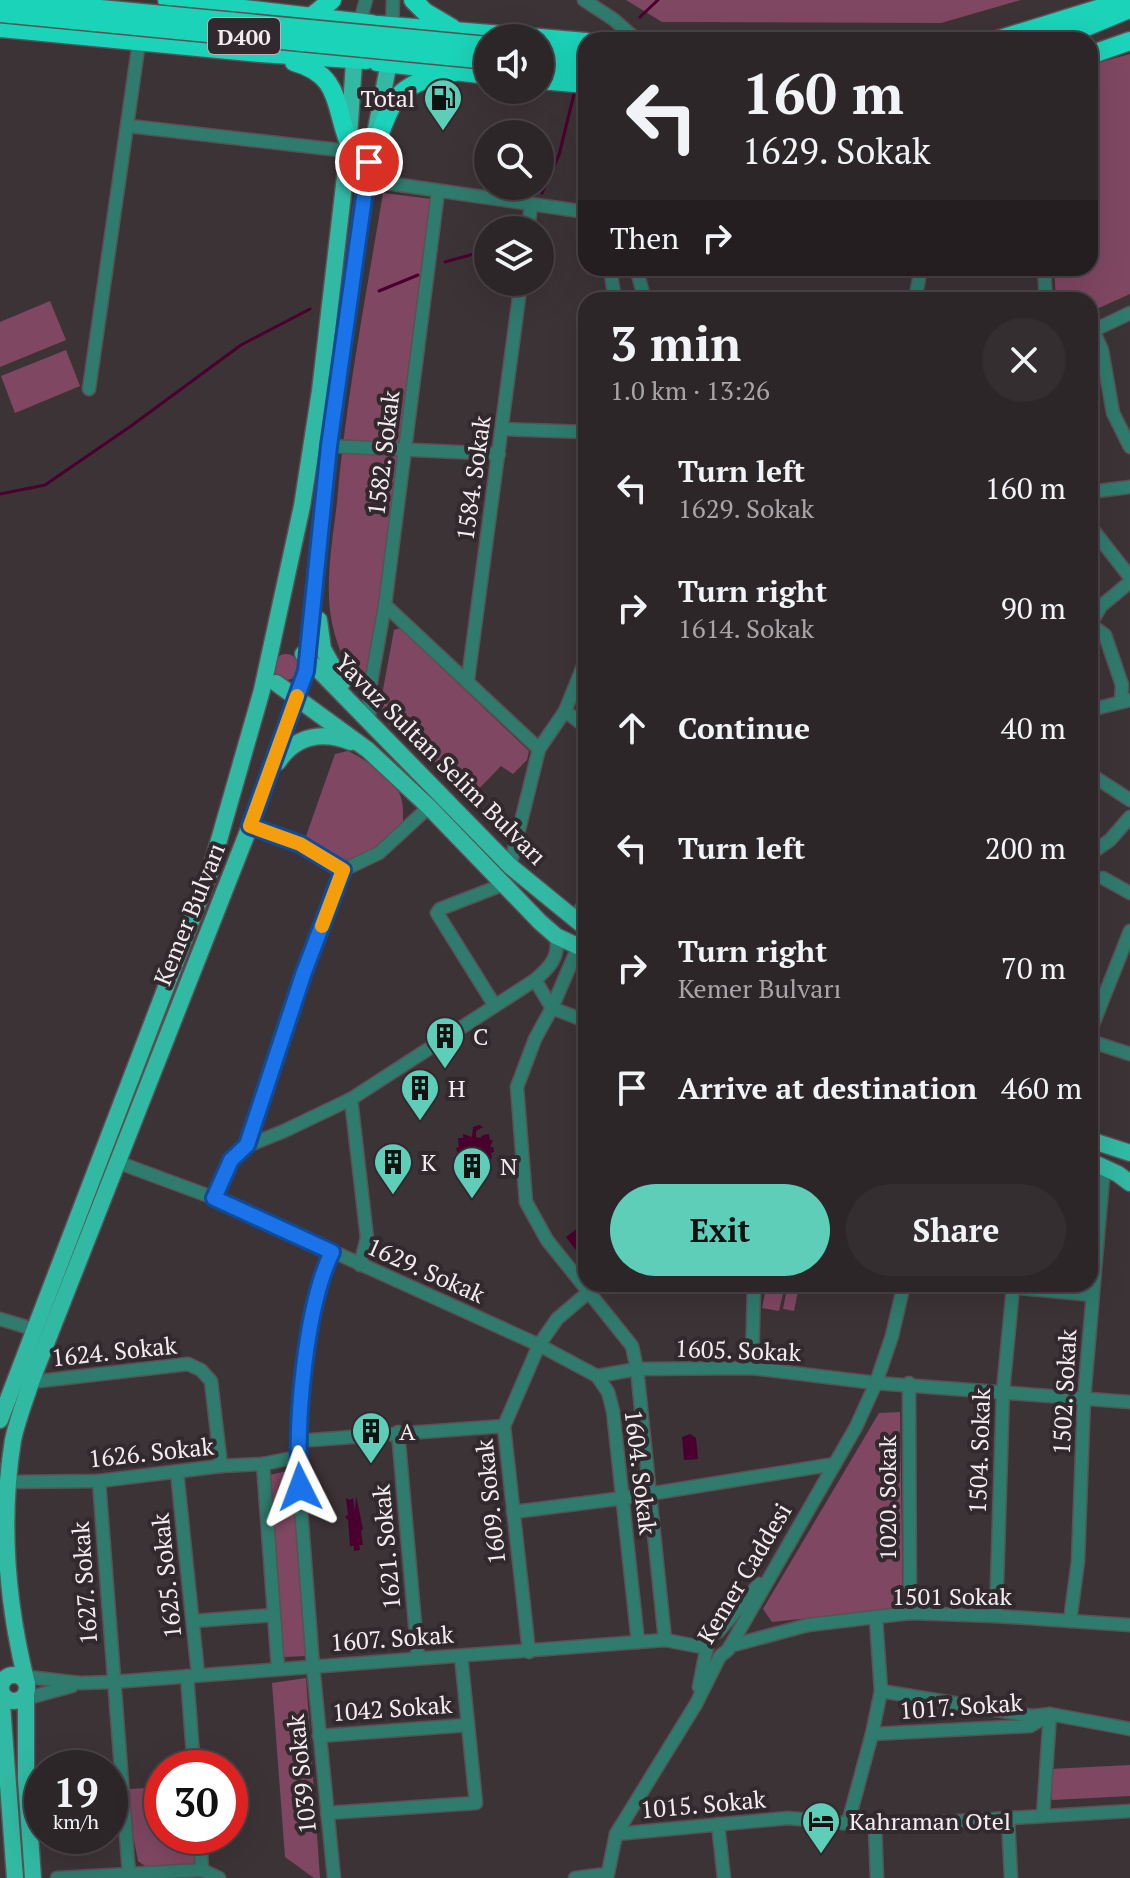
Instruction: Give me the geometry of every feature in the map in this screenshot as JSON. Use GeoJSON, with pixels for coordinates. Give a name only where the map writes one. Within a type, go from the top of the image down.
{"type":"FeatureCollection","features":[{"type":"Feature","properties":{"kind":"highway","name":"D400"},"geometry":{"type":"LineString","coordinates":[[6,0],[474,45]]}},
{"type":"Feature","properties":{"kind":"highway"},"geometry":{"type":"LineString","coordinates":[[167,0],[281,8],[455,72],[474,74]]}},
{"type":"Feature","properties":{"kind":"highway"},"geometry":{"type":"LineString","coordinates":[[311,17],[332,0]]}},
{"type":"Feature","properties":{"kind":"highway"},"geometry":{"type":"LineString","coordinates":[[413,0],[425,12],[458,31]]}},
{"type":"Feature","properties":{"kind":"highway"},"geometry":{"type":"LineString","coordinates":[[1023,32],[1127,0]]}},
{"type":"Feature","properties":{"kind":"highway"},"geometry":{"type":"LineString","coordinates":[[1074,32],[1130,9]]}},
{"type":"Feature","properties":{"kind":"highway","name":"D400"},"geometry":{"type":"LineString","coordinates":[[0,13],[474,59]]}},
{"type":"Feature","properties":{"kind":"highway"},"geometry":{"type":"LineString","coordinates":[[0,28],[260,53],[374,43],[458,31],[474,32]]}},
{"type":"Feature","properties":{"kind":"highway"},"geometry":{"type":"LineString","coordinates":[[1098,41],[1130,31]]}},
{"type":"Feature","properties":{"kind":"highway"},"geometry":{"type":"LineString","coordinates":[[554,39],[578,41]]}},
{"type":"Feature","properties":{"kind":"highway"},"geometry":{"type":"LineString","coordinates":[[1098,52],[1130,41]]}},
{"type":"Feature","properties":{"kind":"highway"},"geometry":{"type":"LineString","coordinates":[[554,52],[578,54]]}},
{"type":"Feature","properties":{"kind":"highway"},"geometry":{"type":"LineString","coordinates":[[260,53],[307,66],[323,76],[333,87],[349,147]]}},
{"type":"Feature","properties":{"kind":"highway"},"geometry":{"type":"LineString","coordinates":[[554,67],[578,69]]}},
{"type":"Feature","properties":{"kind":"highway"},"geometry":{"type":"LineString","coordinates":[[371,155],[396,97],[407,86],[420,79],[455,72]]}},
{"type":"Feature","properties":{"kind":"highway"},"geometry":{"type":"LineString","coordinates":[[554,81],[577,83]]}},
{"type":"Feature","properties":{"kind":"main road","name":"Kemer Bulvarı"},"geometry":{"type":"LineString","coordinates":[[0,1420],[209,875],[248,740],[302,506],[334,285],[349,147],[374,43]]}},
{"type":"Feature","properties":{"kind":"main road","name":"Kemer Bulvarı"},"geometry":{"type":"LineString","coordinates":[[15,1878],[13,1625],[5,1553],[13,1441],[31,1382],[250,826],[297,697],[315,590],[329,446],[371,155],[374,43]]}},
{"type":"Feature","properties":{"kind":"main road"},"geometry":{"type":"LineString","coordinates":[[315,590],[323,649],[352,702]]}},
{"type":"Feature","properties":{"kind":"main road"},"geometry":{"type":"LineString","coordinates":[[282,647],[295,648],[305,661],[294,685],[282,686],[268,673],[271,655],[282,647]]}},
{"type":"Feature","properties":{"kind":"main road","name":"Yavuz Sultan Selim Bulvarı"},"geometry":{"type":"LineString","coordinates":[[305,661],[352,702],[510,866],[578,921]]}},
{"type":"Feature","properties":{"kind":"main road","name":"Yavuz Sultan Selim Bulvarı"},"geometry":{"type":"LineString","coordinates":[[276,683],[368,750],[556,936],[578,947]]}},
{"type":"Feature","properties":{"kind":"main road"},"geometry":{"type":"LineString","coordinates":[[266,780],[285,751],[310,737],[330,735],[368,750]]}},
{"type":"Feature","properties":{"kind":"main road"},"geometry":{"type":"LineString","coordinates":[[1098,1143],[1130,1153]]}},
{"type":"Feature","properties":{"kind":"main road"},"geometry":{"type":"LineString","coordinates":[[1098,1165],[1130,1183]]}},
{"type":"Feature","properties":{"kind":"main road","name":"Kemer Bulvarı"},"geometry":{"type":"LineString","coordinates":[[12,1689],[26,1779],[33,1878]]}},
{"type":"Feature","properties":{"kind":"street"},"geometry":{"type":"LineString","coordinates":[[366,0],[374,43]]}},
{"type":"Feature","properties":{"kind":"street"},"geometry":{"type":"LineString","coordinates":[[374,43],[393,0]]}},
{"type":"Feature","properties":{"kind":"street"},"geometry":{"type":"LineString","coordinates":[[584,0],[628,32]]}},
{"type":"Feature","properties":{"kind":"street"},"geometry":{"type":"LineString","coordinates":[[89,389],[139,42]]}},
{"type":"Feature","properties":{"kind":"street"},"geometry":{"type":"LineString","coordinates":[[129,126],[349,147]]}},
{"type":"Feature","properties":{"kind":"street"},"geometry":{"type":"LineString","coordinates":[[366,180],[578,211]]}},
{"type":"Feature","properties":{"kind":"street","name":"1582. Sokak"},"geometry":{"type":"LineString","coordinates":[[369,721],[370,688],[385,605],[438,191]]}},
{"type":"Feature","properties":{"kind":"street"},"geometry":{"type":"LineString","coordinates":[[530,216],[531,205]]}},
{"type":"Feature","properties":{"kind":"street","name":"1584. Sokak"},"geometry":{"type":"LineString","coordinates":[[468,679],[519,296]]}},
{"type":"Feature","properties":{"kind":"street"},"geometry":{"type":"LineString","coordinates":[[1098,328],[1130,313]]}},
{"type":"Feature","properties":{"kind":"street"},"geometry":{"type":"LineString","coordinates":[[1098,342],[1113,413],[1130,447]]}},
{"type":"Feature","properties":{"kind":"street"},"geometry":{"type":"LineString","coordinates":[[503,429],[578,432]]}},
{"type":"Feature","properties":{"kind":"street"},"geometry":{"type":"LineString","coordinates":[[329,446],[499,454]]}},
{"type":"Feature","properties":{"kind":"street"},"geometry":{"type":"LineString","coordinates":[[1098,491],[1130,487]]}},
{"type":"Feature","properties":{"kind":"street"},"geometry":{"type":"LineString","coordinates":[[1098,537],[1130,580],[1098,611]]}},
{"type":"Feature","properties":{"kind":"street"},"geometry":{"type":"LineString","coordinates":[[385,605],[468,679],[539,749]]}},
{"type":"Feature","properties":{"kind":"street"},"geometry":{"type":"LineString","coordinates":[[1098,630],[1105,635],[1126,701],[1098,708]]}},
{"type":"Feature","properties":{"kind":"street"},"geometry":{"type":"LineString","coordinates":[[510,866],[539,749],[565,711],[578,679]]}},
{"type":"Feature","properties":{"kind":"street"},"geometry":{"type":"LineString","coordinates":[[565,711],[578,721]]}},
{"type":"Feature","properties":{"kind":"street"},"geometry":{"type":"LineString","coordinates":[[1098,779],[1130,800]]}},
{"type":"Feature","properties":{"kind":"street"},"geometry":{"type":"LineString","coordinates":[[247,1145],[304,972],[343,870],[379,853],[429,807]]}},
{"type":"Feature","properties":{"kind":"street"},"geometry":{"type":"LineString","coordinates":[[1098,848],[1110,840],[1130,817]]}},
{"type":"Feature","properties":{"kind":"street"},"geometry":{"type":"LineString","coordinates":[[250,826],[300,844],[343,870]]}},
{"type":"Feature","properties":{"kind":"street"},"geometry":{"type":"LineString","coordinates":[[1103,878],[1130,893]]}},
{"type":"Feature","properties":{"kind":"street"},"geometry":{"type":"LineString","coordinates":[[495,1006],[437,913],[440,909],[502,885]]}},
{"type":"Feature","properties":{"kind":"street"},"geometry":{"type":"LineString","coordinates":[[1098,1012],[1130,931]]}},
{"type":"Feature","properties":{"kind":"street"},"geometry":{"type":"LineString","coordinates":[[214,1198],[231,1160],[247,1145],[351,1099],[535,980],[547,970],[557,954],[556,936]]}},
{"type":"Feature","properties":{"kind":"street"},"geometry":{"type":"LineString","coordinates":[[578,957],[535,1039],[517,1087],[521,1172],[526,1202],[547,1240],[578,1271]]}},
{"type":"Feature","properties":{"kind":"street"},"geometry":{"type":"LineString","coordinates":[[535,980],[552,1008],[578,1018]]}},
{"type":"Feature","properties":{"kind":"street"},"geometry":{"type":"LineString","coordinates":[[1098,1044],[1130,1054]]}},
{"type":"Feature","properties":{"kind":"street"},"geometry":{"type":"LineString","coordinates":[[351,1099],[367,1238],[360,1265]]}},
{"type":"Feature","properties":{"kind":"street","name":"1629. Sokak"},"geometry":{"type":"LineString","coordinates":[[117,1162],[214,1198],[539,1345]]}},
{"type":"Feature","properties":{"kind":"street","name":"1039 Sokak"},"geometry":{"type":"LineString","coordinates":[[332,1252],[317,1295],[297,1457],[319,1736],[334,1878]]}},
{"type":"Feature","properties":{"kind":"street","name":"1609. Sokak"},"geometry":{"type":"LineString","coordinates":[[529,1652],[504,1426],[539,1345],[557,1319],[588,1292]]}},
{"type":"Feature","properties":{"kind":"street"},"geometry":{"type":"LineString","coordinates":[[597,1292],[632,1346],[637,1369],[665,1640]]}},
{"type":"Feature","properties":{"kind":"street"},"geometry":{"type":"LineString","coordinates":[[752,1368],[754,1292]]}},
{"type":"Feature","properties":{"kind":"street","name":"Kemer Caddesi"},"geometry":{"type":"LineString","coordinates":[[607,1876],[616,1834],[696,1704],[720,1656],[727,1652],[835,1464],[876,1383],[902,1292]]}},
{"type":"Feature","properties":{"kind":"street","name":"1504. Sokak"},"geometry":{"type":"LineString","coordinates":[[996,1616],[1003,1391],[1013,1292]]}},
{"type":"Feature","properties":{"kind":"street"},"geometry":{"type":"LineString","coordinates":[[1058,1292],[1092,1295]]}},
{"type":"Feature","properties":{"kind":"street","name":"1502. Sokak"},"geometry":{"type":"LineString","coordinates":[[1070,1621],[1078,1561],[1084,1398],[1092,1292]]}},
{"type":"Feature","properties":{"kind":"street"},"geometry":{"type":"LineString","coordinates":[[0,1319],[33,1329]]}},
{"type":"Feature","properties":{"kind":"street"},"geometry":{"type":"LineString","coordinates":[[539,1345],[597,1376]]}},
{"type":"Feature","properties":{"kind":"street","name":"1624. Sokak"},"geometry":{"type":"LineString","coordinates":[[31,1382],[188,1364],[201,1370],[211,1381],[221,1466]]}},
{"type":"Feature","properties":{"kind":"street","name":"1605. Sokak"},"geometry":{"type":"LineString","coordinates":[[597,1376],[637,1369],[752,1368],[876,1383],[909,1383],[1130,1402]]}},
{"type":"Feature","properties":{"kind":"street","name":"1604. Sokak"},"geometry":{"type":"LineString","coordinates":[[597,1376],[608,1392],[613,1411],[638,1642]]}},
{"type":"Feature","properties":{"kind":"street","name":"1020. Sokak"},"geometry":{"type":"LineString","coordinates":[[909,1383],[910,1613]]}},
{"type":"Feature","properties":{"kind":"street"},"geometry":{"type":"LineString","coordinates":[[297,1441],[504,1426]]}},
{"type":"Feature","properties":{"kind":"street","name":"1621. Sokak"},"geometry":{"type":"LineString","coordinates":[[398,1432],[418,1658]]}},
{"type":"Feature","properties":{"kind":"street","name":"1626. Sokak"},"geometry":{"type":"LineString","coordinates":[[8,1482],[99,1481],[263,1464],[297,1457]]}},
{"type":"Feature","properties":{"kind":"street"},"geometry":{"type":"LineString","coordinates":[[263,1464],[278,1668]]}},
{"type":"Feature","properties":{"kind":"street"},"geometry":{"type":"LineString","coordinates":[[513,1512],[624,1498],[835,1464]]}},
{"type":"Feature","properties":{"kind":"street","name":"1625. Sokak"},"geometry":{"type":"LineString","coordinates":[[177,1472],[194,1621],[194,1750]]}},
{"type":"Feature","properties":{"kind":"street","name":"1627. Sokak"},"geometry":{"type":"LineString","coordinates":[[99,1481],[129,1874]]}},
{"type":"Feature","properties":{"kind":"street"},"geometry":{"type":"LineString","coordinates":[[696,1704],[711,1639],[777,1564]]}},
{"type":"Feature","properties":{"kind":"street","name":"1501 Sokak"},"geometry":{"type":"LineString","coordinates":[[730,1646],[808,1625],[910,1613],[1130,1625]]}},
{"type":"Feature","properties":{"kind":"street"},"geometry":{"type":"LineString","coordinates":[[194,1621],[274,1615]]}},
{"type":"Feature","properties":{"kind":"street"},"geometry":{"type":"LineString","coordinates":[[848,1823],[881,1691],[876,1619]]}},
{"type":"Feature","properties":{"kind":"street"},"geometry":{"type":"LineString","coordinates":[[711,1639],[728,1636],[730,1646]]}},
{"type":"Feature","properties":{"kind":"street"},"geometry":{"type":"LineString","coordinates":[[711,1639],[710,1653],[720,1656]]}},
{"type":"Feature","properties":{"kind":"street","name":"1607. Sokak"},"geometry":{"type":"LineString","coordinates":[[12,1689],[711,1639]]}},
{"type":"Feature","properties":{"kind":"street"},"geometry":{"type":"LineString","coordinates":[[327,1813],[476,1803],[461,1656]]}},
{"type":"Feature","properties":{"kind":"street","name":"1607. Sokak"},"geometry":{"type":"LineString","coordinates":[[12,1689],[80,1683]]}},
{"type":"Feature","properties":{"kind":"street","name":"1017. Sokak"},"geometry":{"type":"LineString","coordinates":[[881,1691],[1032,1716],[1050,1714],[1130,1729]]}},
{"type":"Feature","properties":{"kind":"street"},"geometry":{"type":"LineString","coordinates":[[1043,1816],[1050,1714]]}},
{"type":"Feature","properties":{"kind":"street","name":"1017. Sokak"},"geometry":{"type":"LineString","coordinates":[[872,1734],[1030,1726],[1050,1714]]}},
{"type":"Feature","properties":{"kind":"street","name":"1042 Sokak"},"geometry":{"type":"LineString","coordinates":[[319,1736],[468,1725]]}},
{"type":"Feature","properties":{"kind":"street","name":"1015. Sokak"},"geometry":{"type":"LineString","coordinates":[[616,1834],[788,1818],[875,1826],[1130,1811]]}},
{"type":"Feature","properties":{"kind":"street"},"geometry":{"type":"LineString","coordinates":[[1008,1818],[1011,1878]]}},
{"type":"Feature","properties":{"kind":"street"},"geometry":{"type":"LineString","coordinates":[[718,1824],[724,1878]]}},
{"type":"Feature","properties":{"kind":"street"},"geometry":{"type":"LineString","coordinates":[[875,1826],[877,1878]]}},
{"type":"Feature","properties":{"kind":"street"},"geometry":{"type":"LineString","coordinates":[[201,1854],[202,1870]]}},
{"type":"Feature","properties":{"kind":"street"},"geometry":{"type":"LineString","coordinates":[[57,1878],[202,1870],[219,1878]]}},
{"type":"Feature","properties":{"kind":"street"},"geometry":{"type":"LineString","coordinates":[[575,1878],[607,1876]]}},
{"type":"Feature","properties":{"kind":"shaded area"},"geometry":{"type":"Polygon","coordinates":[[[626,0],[1021,0],[941,23],[662,22],[626,0]]]}},
{"type":"Feature","properties":{"kind":"shaded area"},"geometry":{"type":"Polygon","coordinates":[[[1130,54],[1130,294],[1098,308],[1098,292],[1056,292],[1054,276],[1098,276],[1098,63],[1130,54]]]}},
{"type":"Feature","properties":{"kind":"shaded area"},"geometry":{"type":"Polygon","coordinates":[[[383,193],[432,199],[380,604],[364,696],[347,666],[332,622],[330,556],[357,347],[383,193]]]}},
{"type":"Feature","properties":{"kind":"shaded area"},"geometry":{"type":"Polygon","coordinates":[[[50,301],[66,340],[0,367],[0,322],[50,301]]]}},
{"type":"Feature","properties":{"kind":"shaded area"},"geometry":{"type":"Polygon","coordinates":[[[66,350],[80,386],[15,413],[1,376],[66,350]]]}},
{"type":"Feature","properties":{"kind":"shaded area"},"geometry":{"type":"Polygon","coordinates":[[[400,628],[529,751],[527,760],[513,774],[501,766],[470,798],[390,726],[380,706],[394,630],[400,628]]]}},
{"type":"Feature","properties":{"kind":"shaded area"},"geometry":{"type":"Polygon","coordinates":[[[286,654],[295,658],[299,667],[295,676],[286,680],[277,676],[273,667],[277,658],[286,654]]]}},
{"type":"Feature","properties":{"kind":"shaded area"},"geometry":{"type":"Polygon","coordinates":[[[348,751],[376,768],[394,786],[400,795],[403,811],[403,823],[382,847],[353,862],[320,851],[306,836],[335,754],[348,751]]]}},
{"type":"Feature","properties":{"kind":"shaded area"},"geometry":{"type":"Polygon","coordinates":[[[473,1127],[483,1127],[476,1131],[476,1137],[489,1134],[490,1140],[493,1140],[490,1147],[494,1152],[491,1153],[492,1159],[484,1158],[483,1167],[478,1172],[478,1154],[469,1157],[471,1168],[467,1162],[461,1162],[456,1148],[459,1147],[458,1138],[463,1138],[463,1134],[472,1137],[473,1127]]]}},
{"type":"Feature","properties":{"kind":"shaded area"},"geometry":{"type":"Polygon","coordinates":[[[578,1228],[578,1253],[566,1237],[578,1228]]]}},
{"type":"Feature","properties":{"kind":"shaded area"},"geometry":{"type":"Polygon","coordinates":[[[765,1292],[783,1292],[779,1311],[762,1308],[765,1292]]]}},
{"type":"Feature","properties":{"kind":"shaded area"},"geometry":{"type":"Polygon","coordinates":[[[786,1292],[798,1292],[794,1311],[783,1309],[786,1292]]]}},
{"type":"Feature","properties":{"kind":"shaded area"},"geometry":{"type":"Polygon","coordinates":[[[900,1412],[903,1608],[772,1622],[763,1609],[879,1413],[900,1412]]]}},
{"type":"Feature","properties":{"kind":"shaded area"},"geometry":{"type":"Polygon","coordinates":[[[690,1434],[696,1438],[698,1459],[684,1460],[682,1437],[690,1434]]]}},
{"type":"Feature","properties":{"kind":"shaded area"},"geometry":{"type":"Polygon","coordinates":[[[292,1470],[306,1656],[284,1657],[269,1475],[292,1470]]]}},
{"type":"Feature","properties":{"kind":"shaded area"},"geometry":{"type":"Polygon","coordinates":[[[356,1496],[363,1545],[359,1545],[360,1550],[354,1551],[354,1546],[350,1546],[348,1520],[345,1517],[348,1515],[346,1498],[353,1498],[355,1512],[356,1496]]]}},
{"type":"Feature","properties":{"kind":"shaded area"},"geometry":{"type":"Polygon","coordinates":[[[306,1678],[320,1878],[314,1878],[285,1857],[272,1683],[306,1678]]]}},
{"type":"Feature","properties":{"kind":"shaded area"},"geometry":{"type":"Polygon","coordinates":[[[1130,1765],[1130,1796],[1052,1800],[1050,1769],[1130,1765]]]}},
{"type":"Feature","properties":{"kind":"shaded area"},"geometry":{"type":"Polygon","coordinates":[[[144,1788],[144,1854],[195,1854],[196,1865],[148,1868],[138,1861],[132,1830],[130,1789],[144,1788]]]}},
{"type":"Feature","properties":{"kind":"waterway"},"geometry":{"type":"LineString","coordinates":[[640,17],[658,0]]}},
{"type":"Feature","properties":{"kind":"waterway"},"geometry":{"type":"LineString","coordinates":[[554,166],[575,90]]}},
{"type":"Feature","properties":{"kind":"waterway"},"geometry":{"type":"LineString","coordinates":[[445,262],[474,254]]}},
{"type":"Feature","properties":{"kind":"waterway"},"geometry":{"type":"LineString","coordinates":[[379,291],[418,275]]}},
{"type":"Feature","properties":{"kind":"waterway"},"geometry":{"type":"LineString","coordinates":[[0,494],[45,485],[241,345],[310,309]]}},
{"type":"Feature","properties":{"kind":"slow traffic"},"geometry":{"type":"LineString","coordinates":[[297,696],[250,826],[300,844],[343,870],[322,926]]}},
{"type":"Feature","properties":{"kind":"place","name":"Total"},"geometry":{"type":"Point","coordinates":[443,132]}},
{"type":"Feature","properties":{"kind":"place","name":"C"},"geometry":{"type":"Point","coordinates":[445,1070]}},
{"type":"Feature","properties":{"kind":"place","name":"H"},"geometry":{"type":"Point","coordinates":[420,1122]}},
{"type":"Feature","properties":{"kind":"place","name":"K"},"geometry":{"type":"Point","coordinates":[393,1196]}},
{"type":"Feature","properties":{"kind":"place","name":"N"},"geometry":{"type":"Point","coordinates":[472,1200]}},
{"type":"Feature","properties":{"kind":"place","name":"A"},"geometry":{"type":"Point","coordinates":[371,1465]}},
{"type":"Feature","properties":{"kind":"place","name":"Kahraman Otel"},"geometry":{"type":"Point","coordinates":[821,1855]}},
{"type":"Feature","properties":{"kind":"route"},"geometry":{"type":"LineString","coordinates":[[300,1487],[297,1441],[306,1359],[321,1277],[332,1252],[214,1198],[231,1160],[238,1150],[247,1145],[304,972],[343,870],[300,844],[250,826],[306,671],[329,446],[369,162]]}}]}
